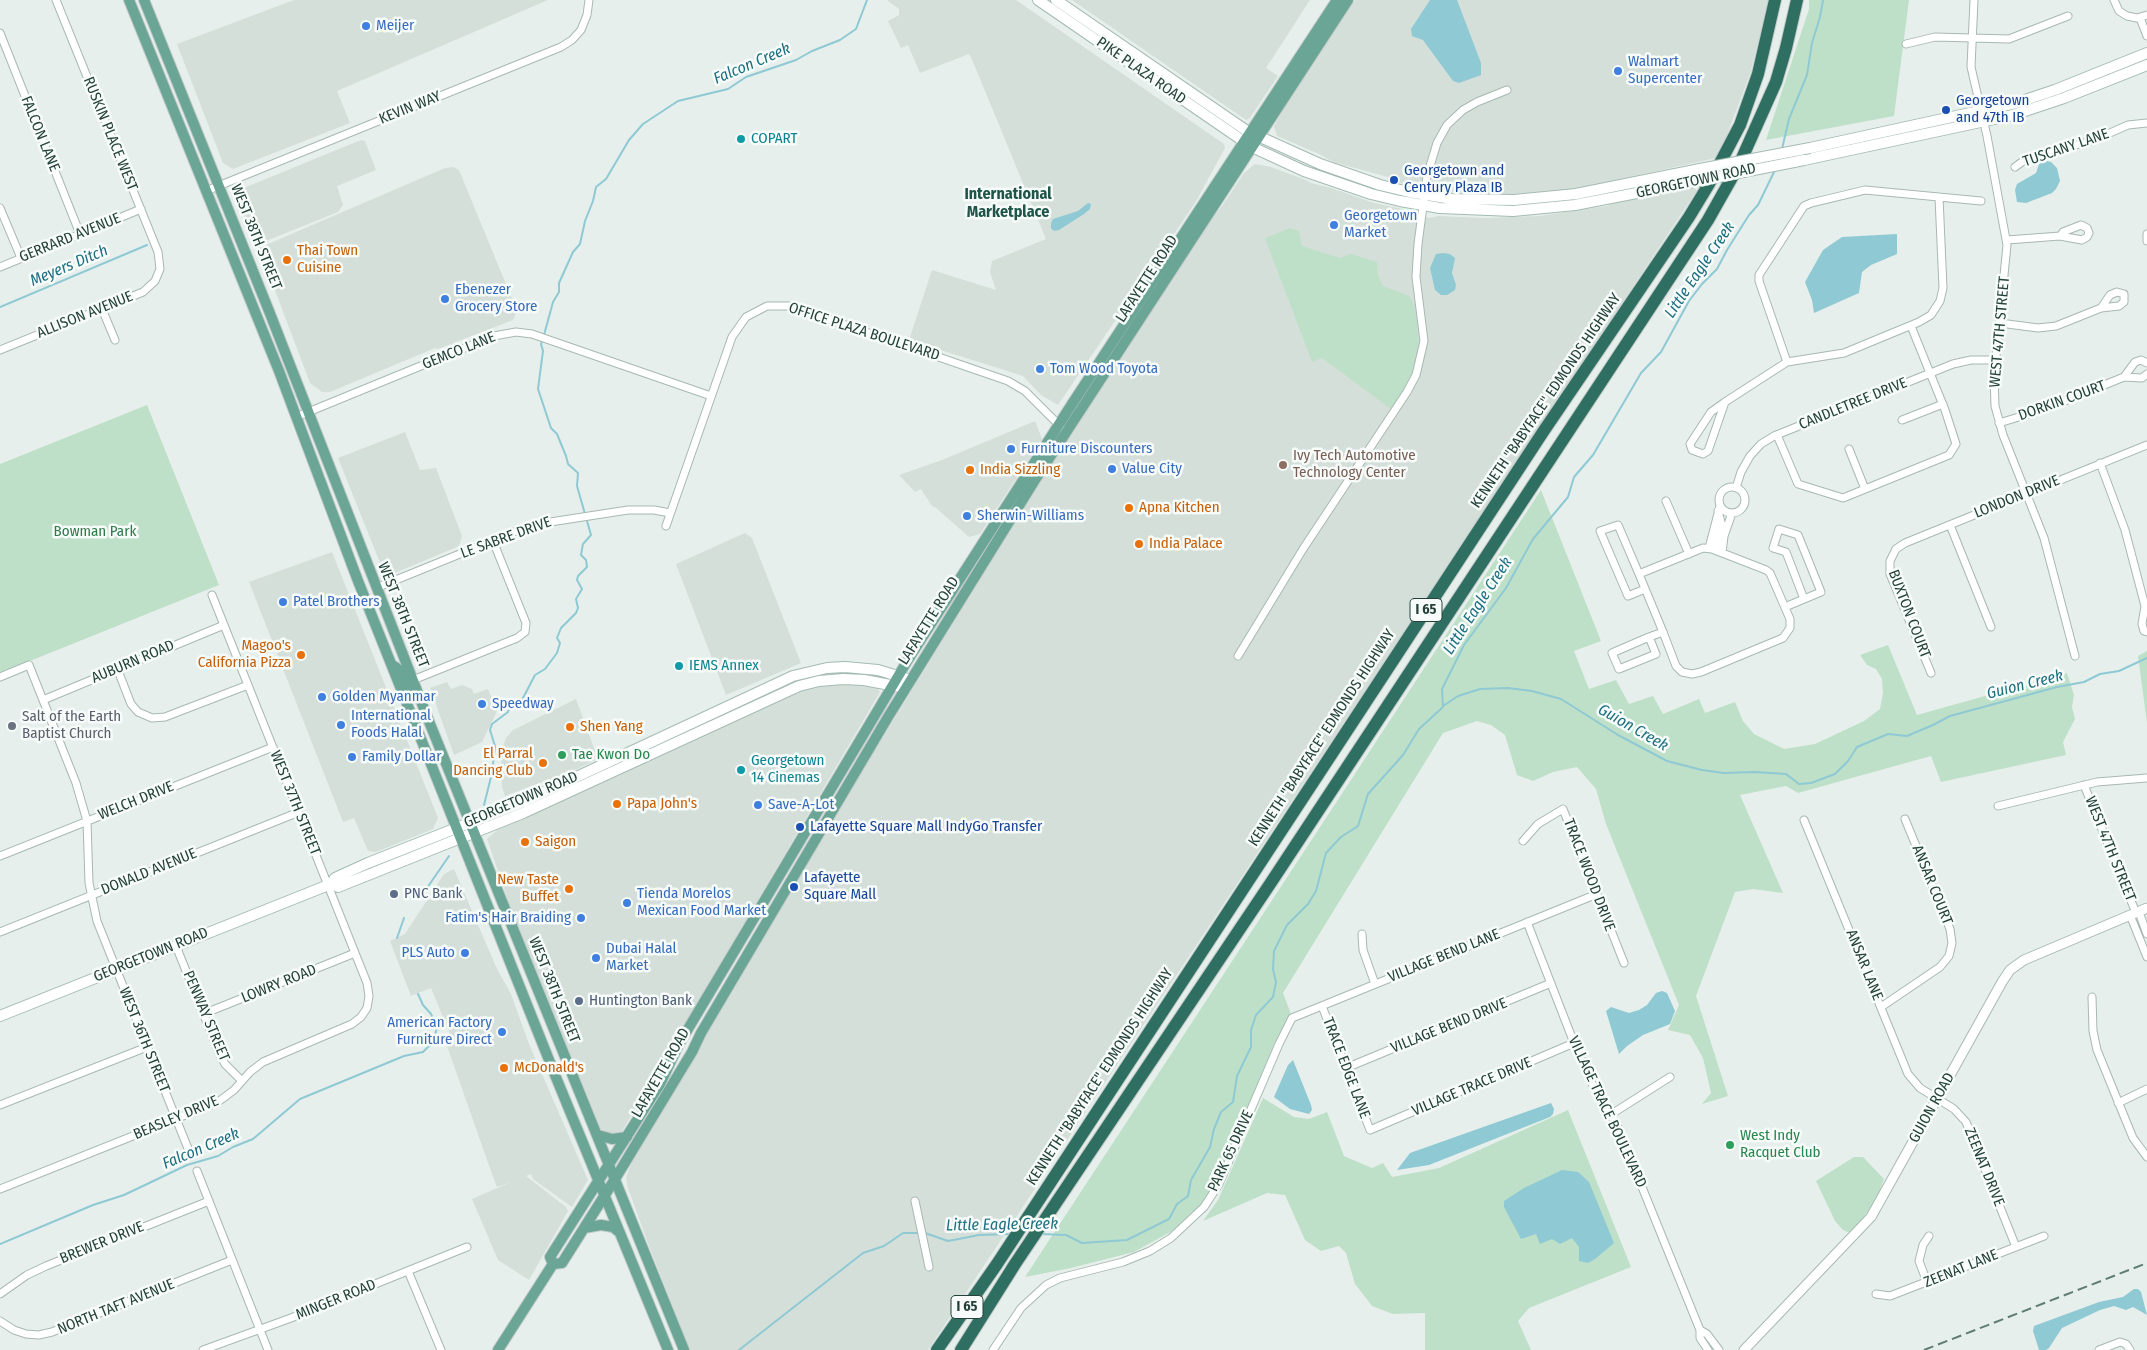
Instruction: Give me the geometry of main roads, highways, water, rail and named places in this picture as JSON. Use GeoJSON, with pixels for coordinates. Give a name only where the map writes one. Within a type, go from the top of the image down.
{"type":"FeatureCollection","features":[{"type":"Feature","properties":{"kind":"highway","name":"KENNETH \"BABYFACE\" EDMONDS HIGHWAY"},"geometry":{"type":"LineString","coordinates":[[937,1350],[1037,1203],[1543,432],[1689,217],[1740,125],[1758,74],[1774,0]]}},
{"type":"Feature","properties":{"kind":"highway","name":"I 65"},"geometry":{"type":"LineString","coordinates":[[961,1350],[1015,1264],[1270,884],[1708,220],[1740,165],[1776,82],[1797,0]]}},
{"type":"Feature","properties":{"kind":"main road","name":"WEST 38TH STREET"},"geometry":{"type":"LineString","coordinates":[[129,0],[598,1182],[668,1350]]}},
{"type":"Feature","properties":{"kind":"main road","name":"WEST 38TH STREET"},"geometry":{"type":"LineString","coordinates":[[144,0],[219,185],[376,588],[684,1350]]}},
{"type":"Feature","properties":{"kind":"main road","name":"PIKE PLAZA ROAD"},"geometry":{"type":"LineString","coordinates":[[1038,0],[1095,33],[1248,144]]}},
{"type":"Feature","properties":{"kind":"main road","name":"PIKE PLAZA ROAD"},"geometry":{"type":"LineString","coordinates":[[1056,0],[1095,33]]}},
{"type":"Feature","properties":{"kind":"main road","name":"LAFAYETTE ROAD"},"geometry":{"type":"LineString","coordinates":[[1254,135],[1337,0]]}},
{"type":"Feature","properties":{"kind":"main road","name":"LAFAYETTE ROAD"},"geometry":{"type":"LineString","coordinates":[[553,1264],[550,1257],[660,1084],[679,1044],[892,686],[1248,144],[1348,0]]}},
{"type":"Feature","properties":{"kind":"main road"},"geometry":{"type":"LineString","coordinates":[[139,25],[155,44],[162,44]]}},
{"type":"Feature","properties":{"kind":"main road","name":"GEORGETOWN ROAD"},"geometry":{"type":"LineString","coordinates":[[1254,135],[1355,178],[1424,200],[1471,211],[1536,210],[1575,206],[1804,160],[1983,117],[2042,96],[2147,53]]}},
{"type":"Feature","properties":{"kind":"main road","name":"PIKE PLAZA ROAD"},"geometry":{"type":"LineString","coordinates":[[1143,66],[1254,135]]}},
{"type":"Feature","properties":{"kind":"main road","name":"GEORGETOWN ROAD"},"geometry":{"type":"LineString","coordinates":[[1248,144],[1288,165],[1336,183],[1387,198],[1484,201],[1535,199],[1576,194],[1810,148],[2034,109],[2146,66]]}},
{"type":"Feature","properties":{"kind":"main road","name":"LAFAYETTE ROAD"},"geometry":{"type":"LineString","coordinates":[[553,1264],[562,1263],[615,1179],[692,1052],[701,1033],[908,684],[1034,480],[1063,428]]}},
{"type":"Feature","properties":{"kind":"main road"},"geometry":{"type":"LineString","coordinates":[[338,529],[354,554],[366,584],[370,588],[376,588]]}},
{"type":"Feature","properties":{"kind":"main road"},"geometry":{"type":"LineString","coordinates":[[392,666],[400,669],[413,697],[424,708]]}},
{"type":"Feature","properties":{"kind":"main road","name":"GEORGETOWN ROAD"},"geometry":{"type":"LineString","coordinates":[[472,827],[703,717],[801,673],[827,668],[867,668],[899,675],[908,684]]}},
{"type":"Feature","properties":{"kind":"main road","name":"GEORGETOWN ROAD"},"geometry":{"type":"LineString","coordinates":[[0,1016],[329,884],[335,878],[368,863],[580,788],[799,686],[820,681],[843,679],[864,680],[892,686],[908,684]]}},
{"type":"Feature","properties":{"kind":"main road"},"geometry":{"type":"LineString","coordinates":[[506,950],[516,960],[526,982],[536,986]]}},
{"type":"Feature","properties":{"kind":"main road"},"geometry":{"type":"LineString","coordinates":[[524,994],[534,999],[551,1036],[560,1045]]}},
{"type":"Feature","properties":{"kind":"main road"},"geometry":{"type":"LineString","coordinates":[[598,1135],[612,1140],[627,1137]]}},
{"type":"Feature","properties":{"kind":"main road"},"geometry":{"type":"LineString","coordinates":[[584,1228],[601,1224],[613,1227],[618,1231]]}},
{"type":"Feature","properties":{"kind":"main road","name":"LAFAYETTE ROAD"},"geometry":{"type":"LineString","coordinates":[[498,1350],[553,1264]]}},
{"type":"Feature","properties":{"kind":"water"},"geometry":{"type":"Polygon","coordinates":[[[1430,0],[1457,0],[1481,63],[1481,75],[1459,83],[1453,81],[1423,40],[1412,36],[1411,29],[1430,0]]]}},
{"type":"Feature","properties":{"kind":"water"},"geometry":{"type":"Polygon","coordinates":[[[2047,161],[2057,168],[2060,181],[2056,189],[2052,193],[2026,203],[2017,202],[2015,190],[2017,184],[2036,173],[2039,164],[2047,161]]]}},
{"type":"Feature","properties":{"kind":"water"},"geometry":{"type":"Polygon","coordinates":[[[1088,203],[1091,204],[1090,209],[1084,214],[1059,230],[1054,231],[1051,228],[1053,219],[1078,211],[1088,203]]]}},
{"type":"Feature","properties":{"kind":"water"},"geometry":{"type":"Polygon","coordinates":[[[1897,234],[1897,254],[1871,265],[1862,272],[1859,293],[1814,313],[1812,300],[1805,282],[1823,250],[1842,237],[1897,234]]]}},
{"type":"Feature","properties":{"kind":"water"},"geometry":{"type":"Polygon","coordinates":[[[1436,254],[1450,254],[1455,258],[1452,273],[1456,285],[1455,290],[1447,295],[1441,295],[1435,290],[1430,268],[1436,254]]]}},
{"type":"Feature","properties":{"kind":"water"},"geometry":{"type":"Polygon","coordinates":[[[1662,991],[1667,993],[1675,1011],[1670,1024],[1643,1035],[1619,1054],[1606,1011],[1611,1007],[1629,1013],[1639,1010],[1647,1005],[1656,993],[1662,991]]]}},
{"type":"Feature","properties":{"kind":"water"},"geometry":{"type":"Polygon","coordinates":[[[1293,1060],[1311,1105],[1312,1110],[1309,1114],[1290,1109],[1274,1097],[1288,1065],[1293,1060]]]}},
{"type":"Feature","properties":{"kind":"water"},"geometry":{"type":"Polygon","coordinates":[[[1551,1103],[1554,1109],[1550,1117],[1429,1165],[1397,1170],[1410,1153],[1551,1103]]]}},
{"type":"Feature","properties":{"kind":"water"},"geometry":{"type":"Polygon","coordinates":[[[1562,1170],[1578,1172],[1589,1182],[1614,1243],[1588,1263],[1579,1261],[1579,1247],[1572,1238],[1560,1244],[1552,1239],[1540,1244],[1536,1234],[1521,1239],[1504,1207],[1504,1201],[1524,1188],[1562,1170]]]}},
{"type":"Feature","properties":{"kind":"water"},"geometry":{"type":"Polygon","coordinates":[[[2134,1289],[2138,1289],[2141,1292],[2147,1315],[2133,1307],[2126,1310],[2114,1306],[2100,1310],[2062,1328],[2049,1348],[2039,1350],[2033,1331],[2034,1326],[2099,1302],[2123,1297],[2134,1289]]]}},
{"type":"Feature","properties":{"kind":"waterway","name":"Falcon Creek"},"geometry":{"type":"LineString","coordinates":[[544,335],[553,302],[559,292],[559,283],[573,252],[580,244],[596,187],[606,179],[629,140],[643,124],[678,101],[728,89],[746,77],[796,60],[812,51],[840,40],[856,29],[867,0]]}},
{"type":"Feature","properties":{"kind":"waterway","name":"Little Eagle Creek"},"geometry":{"type":"LineString","coordinates":[[1782,149],[1789,119],[1807,75],[1812,43],[1823,0]]}},
{"type":"Feature","properties":{"kind":"waterway","name":"Little Eagle Creek"},"geometry":{"type":"LineString","coordinates":[[1040,1234],[1066,1235],[1082,1243],[1127,1240],[1169,1219],[1177,1204],[1188,1196],[1191,1180],[1210,1147],[1214,1129],[1221,1112],[1233,1102],[1237,1076],[1251,1047],[1251,1030],[1256,1015],[1273,997],[1276,982],[1273,969],[1274,951],[1287,925],[1308,904],[1316,891],[1326,853],[1341,837],[1358,826],[1368,794],[1403,755],[1419,729],[1443,707],[1442,689],[1464,645],[1506,588],[1533,539],[1568,497],[1574,477],[1593,455],[1641,373],[1661,352],[1689,301],[1717,269],[1749,215],[1758,205],[1775,170]]}},
{"type":"Feature","properties":{"kind":"waterway","name":"Meyers Ditch"},"geometry":{"type":"LineString","coordinates":[[0,307],[147,245]]}},
{"type":"Feature","properties":{"kind":"waterway","name":"Falcon Creek"},"geometry":{"type":"LineString","coordinates":[[484,805],[492,773],[495,746],[490,730],[492,724],[508,712],[510,706],[522,700],[535,675],[545,669],[557,653],[560,643],[557,638],[561,628],[576,613],[578,608],[576,599],[582,589],[577,580],[578,576],[587,567],[586,560],[581,555],[583,544],[591,535],[577,486],[578,473],[568,464],[557,434],[551,428],[538,389],[543,339]]}},
{"type":"Feature","properties":{"kind":"waterway","name":"Guion Creek"},"geometry":{"type":"LineString","coordinates":[[1443,706],[1458,696],[1480,689],[1508,688],[1532,691],[1561,699],[1618,735],[1667,761],[1702,770],[1724,773],[1786,774],[1799,784],[1811,783],[1835,774],[1848,761],[1857,747],[1888,734],[1907,736],[1950,716],[2057,687],[2084,682],[2100,674],[2119,671],[2147,658]]}},
{"type":"Feature","properties":{"kind":"waterway","name":"Falcon Creek"},"geometry":{"type":"LineString","coordinates":[[427,888],[449,856]]}},
{"type":"Feature","properties":{"kind":"waterway","name":"Falcon Creek"},"geometry":{"type":"LineString","coordinates":[[397,938],[404,918]]}},
{"type":"Feature","properties":{"kind":"waterway","name":"Falcon Creek"},"geometry":{"type":"LineString","coordinates":[[0,1244],[93,1205],[124,1195],[187,1165],[218,1156],[233,1147],[253,1139],[300,1099],[404,1056],[423,1052],[433,1042],[437,1028],[431,1014],[423,1005],[418,994]]}},
{"type":"Feature","properties":{"kind":"waterway","name":"Little Eagle Creek"},"geometry":{"type":"LineString","coordinates":[[739,1350],[863,1253],[884,1246],[903,1233],[920,1233]]}},
{"type":"Feature","properties":{"kind":"waterway","name":"Little Eagle Creek"},"geometry":{"type":"LineString","coordinates":[[925,1233],[948,1241],[979,1235],[1011,1234]]}},
{"type":"Feature","properties":{"kind":"railway"},"geometry":{"type":"LineString","coordinates":[[1924,1350],[2147,1263]]}},
{"type":"Feature","properties":{"kind":"place","name":"Meijer"},"geometry":{"type":"Point","coordinates":[366,26]}},
{"type":"Feature","properties":{"kind":"place","name":"Walmart Supercenter"},"geometry":{"type":"Point","coordinates":[1618,71]}},
{"type":"Feature","properties":{"kind":"place","name":"Georgetown and 47th IB"},"geometry":{"type":"Point","coordinates":[1946,110]}},
{"type":"Feature","properties":{"kind":"place","name":"COPART"},"geometry":{"type":"Point","coordinates":[741,139]}},
{"type":"Feature","properties":{"kind":"place","name":"Georgetown and Century Plaza IB"},"geometry":{"type":"Point","coordinates":[1394,180]}},
{"type":"Feature","properties":{"kind":"place","name":"Georgetown Market"},"geometry":{"type":"Point","coordinates":[1334,225]}},
{"type":"Feature","properties":{"kind":"place","name":"Thai Town Cuisine"},"geometry":{"type":"Point","coordinates":[287,260]}},
{"type":"Feature","properties":{"kind":"place","name":"Ebenezer Grocery Store"},"geometry":{"type":"Point","coordinates":[445,299]}},
{"type":"Feature","properties":{"kind":"place","name":"Tom Wood Toyota"},"geometry":{"type":"Point","coordinates":[1040,369]}},
{"type":"Feature","properties":{"kind":"place","name":"Furniture Discounters"},"geometry":{"type":"Point","coordinates":[1011,449]}},
{"type":"Feature","properties":{"kind":"place","name":"Ivy Tech Automotive Technology Center"},"geometry":{"type":"Point","coordinates":[1283,465]}},
{"type":"Feature","properties":{"kind":"place","name":"Value City"},"geometry":{"type":"Point","coordinates":[1112,469]}},
{"type":"Feature","properties":{"kind":"place","name":"India Sizzling"},"geometry":{"type":"Point","coordinates":[970,470]}},
{"type":"Feature","properties":{"kind":"place","name":"Apna Kitchen"},"geometry":{"type":"Point","coordinates":[1129,508]}},
{"type":"Feature","properties":{"kind":"place","name":"Sherwin-Williams"},"geometry":{"type":"Point","coordinates":[967,516]}},
{"type":"Feature","properties":{"kind":"place","name":"India Palace"},"geometry":{"type":"Point","coordinates":[1139,544]}},
{"type":"Feature","properties":{"kind":"place","name":"Patel Brothers"},"geometry":{"type":"Point","coordinates":[283,602]}},
{"type":"Feature","properties":{"kind":"place","name":"Magoo's California Pizza"},"geometry":{"type":"Point","coordinates":[301,655]}},
{"type":"Feature","properties":{"kind":"place","name":"IEMS Annex"},"geometry":{"type":"Point","coordinates":[679,666]}},
{"type":"Feature","properties":{"kind":"place","name":"Golden Myanmar"},"geometry":{"type":"Point","coordinates":[322,697]}},
{"type":"Feature","properties":{"kind":"place","name":"Speedway"},"geometry":{"type":"Point","coordinates":[482,704]}},
{"type":"Feature","properties":{"kind":"place","name":"International Foods Halal"},"geometry":{"type":"Point","coordinates":[341,725]}},
{"type":"Feature","properties":{"kind":"place","name":"Salt of the Earth Baptist Church"},"geometry":{"type":"Point","coordinates":[12,726]}},
{"type":"Feature","properties":{"kind":"place","name":"Shen Yang"},"geometry":{"type":"Point","coordinates":[570,727]}},
{"type":"Feature","properties":{"kind":"place","name":"Tae Kwon Do"},"geometry":{"type":"Point","coordinates":[562,755]}},
{"type":"Feature","properties":{"kind":"place","name":"Family Dollar"},"geometry":{"type":"Point","coordinates":[352,757]}},
{"type":"Feature","properties":{"kind":"place","name":"El Parral Dancing Club"},"geometry":{"type":"Point","coordinates":[543,763]}},
{"type":"Feature","properties":{"kind":"place","name":"Georgetown 14 Cinemas"},"geometry":{"type":"Point","coordinates":[741,770]}},
{"type":"Feature","properties":{"kind":"place","name":"Papa John's"},"geometry":{"type":"Point","coordinates":[617,804]}},
{"type":"Feature","properties":{"kind":"place","name":"Save-A-Lot"},"geometry":{"type":"Point","coordinates":[758,805]}},
{"type":"Feature","properties":{"kind":"place","name":"Lafayette Square Mall IndyGo Transfer"},"geometry":{"type":"Point","coordinates":[800,827]}},
{"type":"Feature","properties":{"kind":"place","name":"Saigon"},"geometry":{"type":"Point","coordinates":[525,842]}},
{"type":"Feature","properties":{"kind":"place","name":"Lafayette Square Mall"},"geometry":{"type":"Point","coordinates":[794,887]}},
{"type":"Feature","properties":{"kind":"place","name":"New Taste Buffet"},"geometry":{"type":"Point","coordinates":[569,889]}},
{"type":"Feature","properties":{"kind":"place","name":"PNC Bank"},"geometry":{"type":"Point","coordinates":[394,894]}},
{"type":"Feature","properties":{"kind":"place","name":"Tienda Morelos Mexican Food Market"},"geometry":{"type":"Point","coordinates":[627,903]}},
{"type":"Feature","properties":{"kind":"place","name":"Fatim's Hair Braiding"},"geometry":{"type":"Point","coordinates":[581,918]}},
{"type":"Feature","properties":{"kind":"place","name":"PLS Auto"},"geometry":{"type":"Point","coordinates":[465,953]}},
{"type":"Feature","properties":{"kind":"place","name":"Dubai Halal Market"},"geometry":{"type":"Point","coordinates":[596,958]}},
{"type":"Feature","properties":{"kind":"place","name":"Huntington Bank"},"geometry":{"type":"Point","coordinates":[579,1001]}},
{"type":"Feature","properties":{"kind":"place","name":"American Factory Furniture Direct"},"geometry":{"type":"Point","coordinates":[502,1032]}},
{"type":"Feature","properties":{"kind":"place","name":"McDonald's"},"geometry":{"type":"Point","coordinates":[504,1068]}},
{"type":"Feature","properties":{"kind":"place","name":"West Indy Racquet Club"},"geometry":{"type":"Point","coordinates":[1730,1145]}},
{"type":"Feature","properties":{"kind":"district","name":"International Marketplace"},"geometry":{"type":"Point","coordinates":[1008,204]}},
{"type":"Feature","properties":{"kind":"park label","name":"Bowman Park"},"geometry":{"type":"Point","coordinates":[95,532]}}]}
